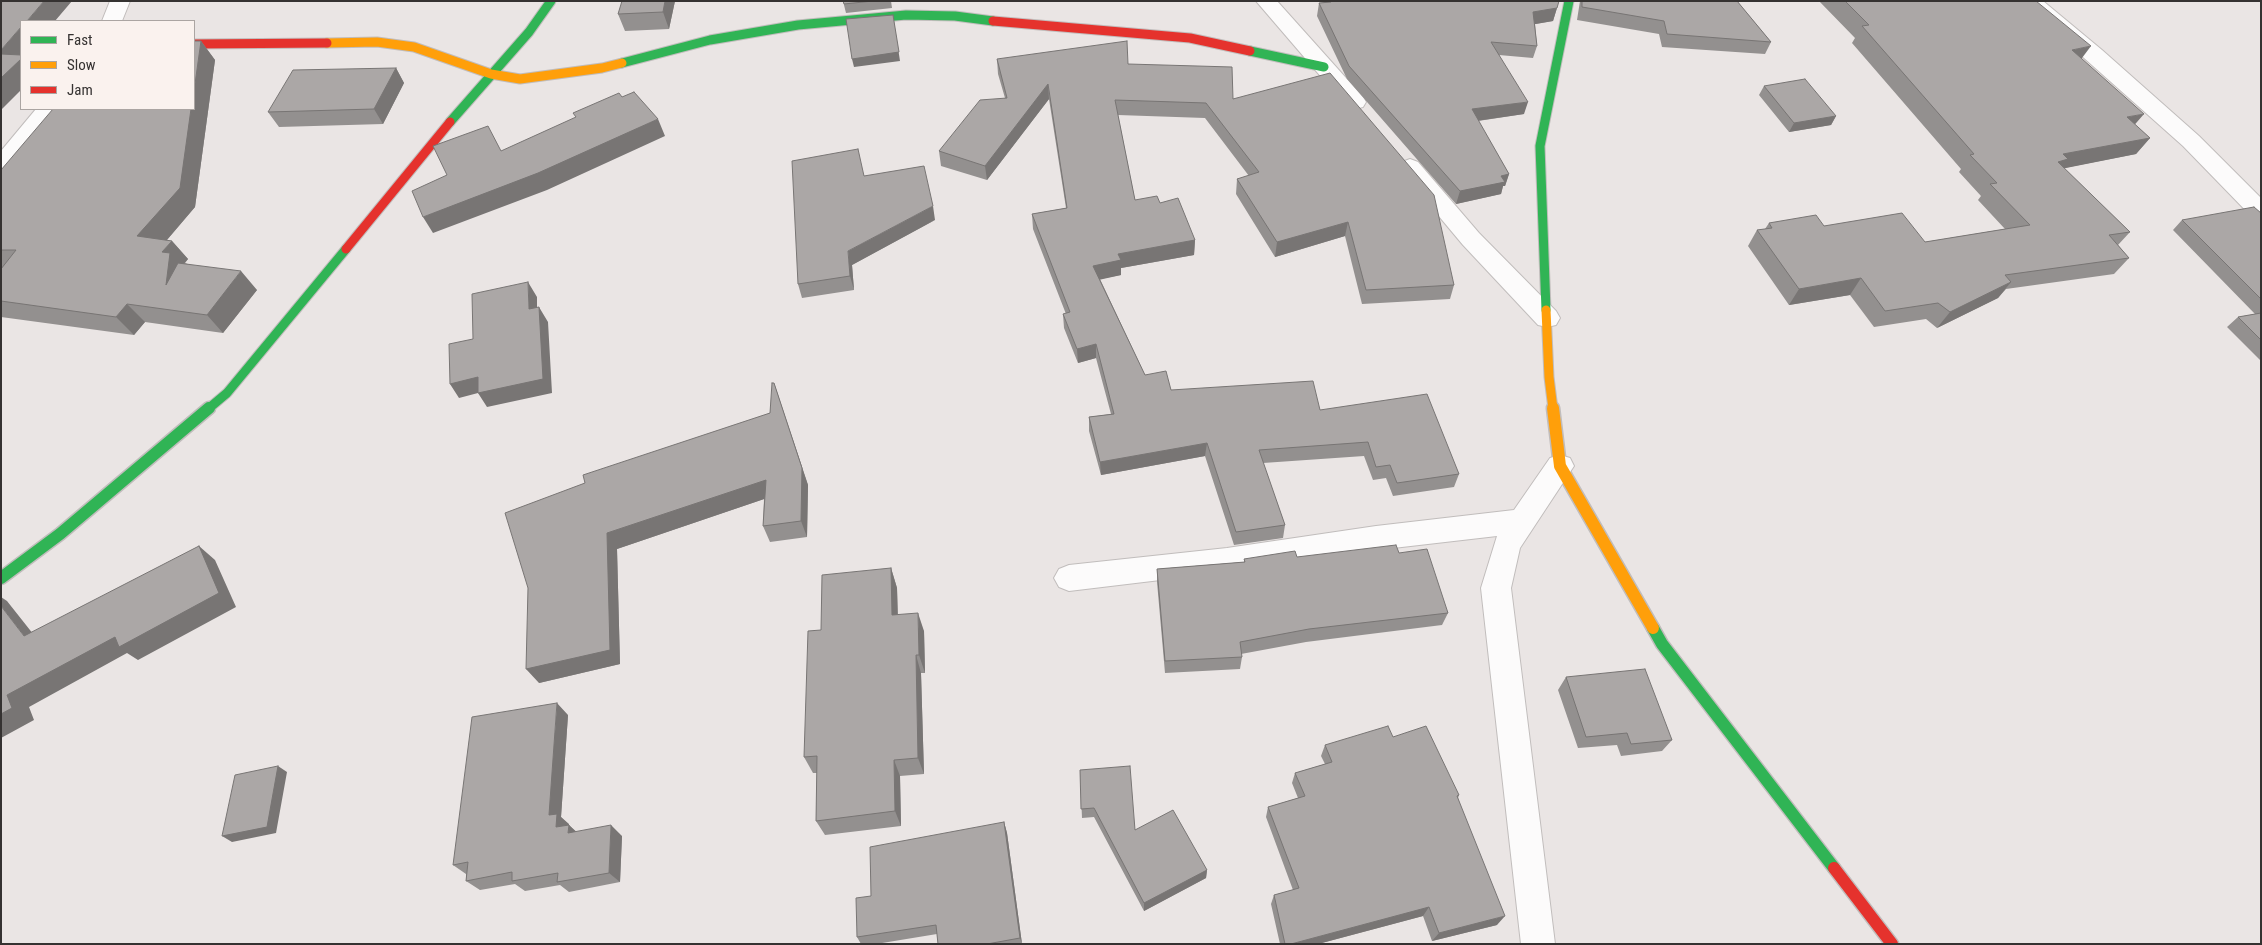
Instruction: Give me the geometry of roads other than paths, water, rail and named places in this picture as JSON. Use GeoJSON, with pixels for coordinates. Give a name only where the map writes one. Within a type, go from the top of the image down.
{"type":"FeatureCollection","features":[{"type":"Feature","properties":{"kind":"street"},"geometry":{"type":"LineString","coordinates":[[112,20],[120,1]]}},
{"type":"Feature","properties":{"kind":"street"},"geometry":{"type":"LineString","coordinates":[[1,578],[60,534],[227,393],[491,74],[529,32],[551,1]]}},
{"type":"Feature","properties":{"kind":"street"},"geometry":{"type":"LineString","coordinates":[[1266,1],[1370,120]]}},
{"type":"Feature","properties":{"kind":"street"},"geometry":{"type":"LineString","coordinates":[[1569,1],[1540,146],[1548,377],[1560,466],[1662,644],[1892,944]]}},
{"type":"Feature","properties":{"kind":"street"},"geometry":{"type":"LineString","coordinates":[[2030,1],[2095,55],[2191,141],[2261,212]]}},
{"type":"Feature","properties":{"kind":"street"},"geometry":{"type":"LineString","coordinates":[[195,44],[377,42],[414,47],[491,74],[520,79],[602,68],[730,37],[798,25],[906,15],[955,16],[1028,25],[1190,38],[1324,67]]}},
{"type":"Feature","properties":{"kind":"street"},"geometry":{"type":"LineString","coordinates":[[1,166],[47,110]]}},
{"type":"Feature","properties":{"kind":"street"},"geometry":{"type":"LineString","coordinates":[[1396,150],[1471,239],[1546,318]]}},
{"type":"Feature","properties":{"kind":"street"},"geometry":{"type":"LineString","coordinates":[[1538,944],[1496,588],[1507,544],[1560,466]]}},
{"type":"Feature","properties":{"kind":"street"},"geometry":{"type":"LineString","coordinates":[[1069,578],[1227,560],[1376,538],[1523,521]]}}]}
